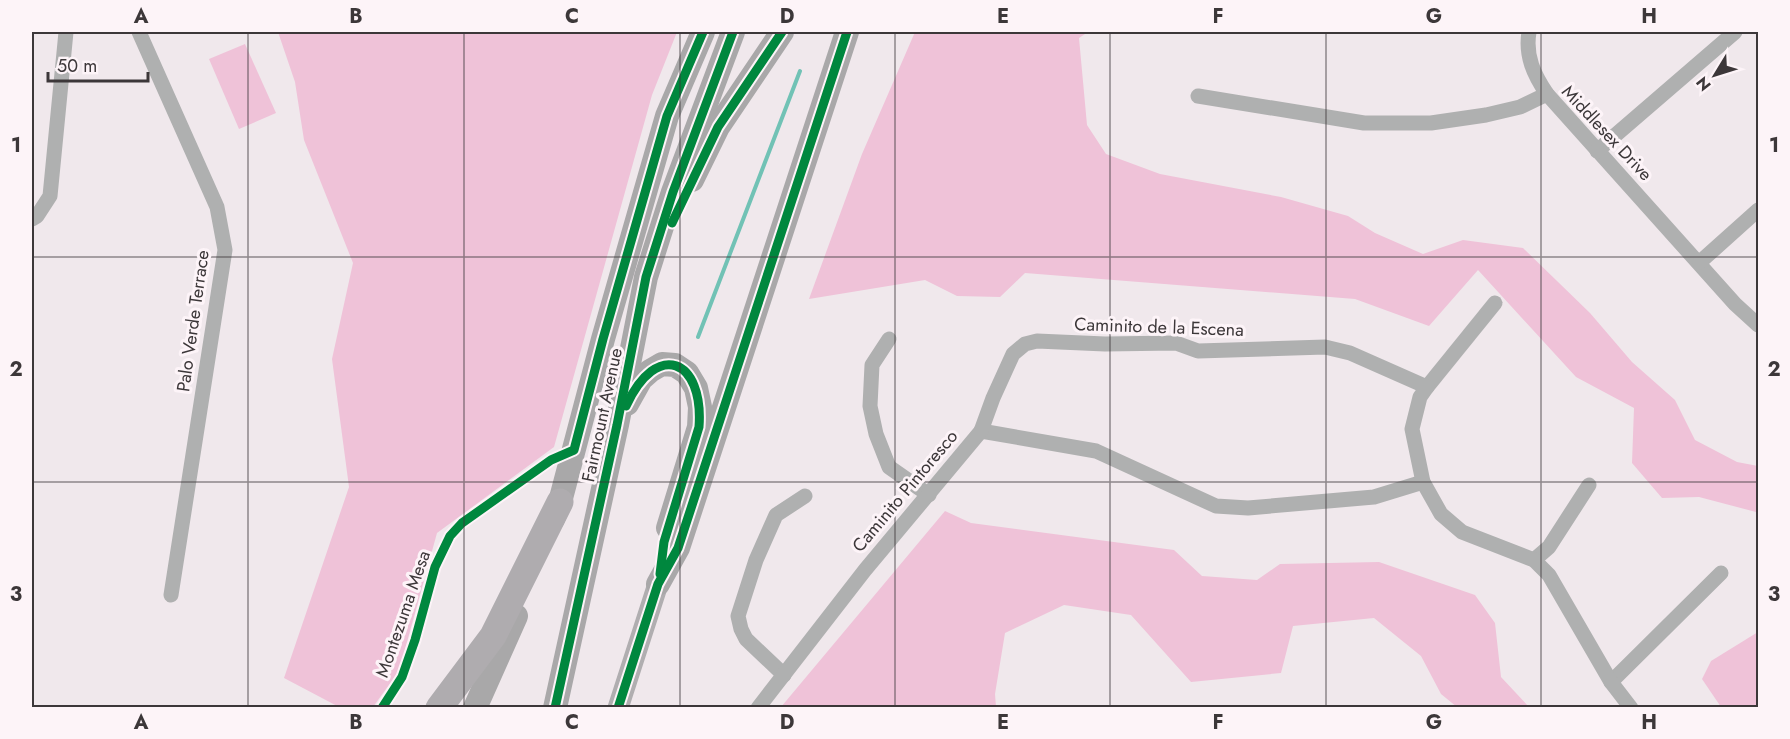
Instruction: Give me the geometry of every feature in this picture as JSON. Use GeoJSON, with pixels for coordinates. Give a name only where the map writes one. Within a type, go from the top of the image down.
{"type":"FeatureCollection","features":[{"type":"Feature","properties":{"kind":"highway"},"geometry":{"type":"LineString","coordinates":[[440,708],[493,636],[560,502]]}},
{"type":"Feature","properties":{"kind":"main road","name":"Fairmount Avenue"},"geometry":{"type":"LineString","coordinates":[[475,708],[512,626],[560,502],[603,339],[668,116],[703,32]]}},
{"type":"Feature","properties":{"kind":"main road","name":"Fairmount Avenue"},"geometry":{"type":"LineString","coordinates":[[555,708],[617,425],[646,277],[673,192],[733,32]]}},
{"type":"Feature","properties":{"kind":"main road"},"geometry":{"type":"LineString","coordinates":[[646,277],[718,127],[782,32]]}},
{"type":"Feature","properties":{"kind":"main road"},"geometry":{"type":"LineString","coordinates":[[658,584],[678,548],[847,32]]}},
{"type":"Feature","properties":{"kind":"main road"},"geometry":{"type":"LineString","coordinates":[[617,425],[641,379],[662,364],[675,365],[687,373],[696,388],[700,407],[699,427],[664,542],[658,584]]}},
{"type":"Feature","properties":{"kind":"street"},"geometry":{"type":"LineString","coordinates":[[32,219],[37,216],[50,196],[66,32]]}},
{"type":"Feature","properties":{"kind":"street","name":"Palo Verde Terrace"},"geometry":{"type":"LineString","coordinates":[[139,32],[217,207],[225,250],[171,595]]}},
{"type":"Feature","properties":{"kind":"street"},"geometry":{"type":"LineString","coordinates":[[1529,32],[1527,42],[1533,72],[1547,94]]}},
{"type":"Feature","properties":{"kind":"street"},"geometry":{"type":"LineString","coordinates":[[1598,151],[1736,32]]}},
{"type":"Feature","properties":{"kind":"street","name":"Middlesex Drive"},"geometry":{"type":"LineString","coordinates":[[1198,96],[1364,123],[1431,123],[1486,115],[1520,107],[1547,94],[1700,262],[1735,304],[1758,325]]}},
{"type":"Feature","properties":{"kind":"street"},"geometry":{"type":"LineString","coordinates":[[1700,262],[1758,210]]}},
{"type":"Feature","properties":{"kind":"street"},"geometry":{"type":"LineString","coordinates":[[1495,303],[1420,398],[1412,429],[1423,482],[1441,514],[1462,532],[1534,560],[1549,575],[1611,682],[1632,708]]}},
{"type":"Feature","properties":{"kind":"street"},"geometry":{"type":"LineString","coordinates":[[889,339],[872,365],[870,406],[876,434],[890,467],[929,495]]}},
{"type":"Feature","properties":{"kind":"street","name":"Caminito de la Escena"},"geometry":{"type":"LineString","coordinates":[[981,430],[1013,354],[1025,344],[1037,341],[1105,344],[1176,343],[1198,351],[1324,347],[1350,353],[1427,387]]}},
{"type":"Feature","properties":{"kind":"street","name":"Caminito Pintoresco"},"geometry":{"type":"LineString","coordinates":[[758,708],[865,570],[981,430],[1096,451],[1216,506],[1248,508],[1374,497],[1423,482]]}},
{"type":"Feature","properties":{"kind":"street"},"geometry":{"type":"LineString","coordinates":[[1534,560],[1549,547],[1589,485]]}},
{"type":"Feature","properties":{"kind":"street"},"geometry":{"type":"LineString","coordinates":[[784,675],[746,639],[738,616],[756,560],[776,515],[805,496]]}},
{"type":"Feature","properties":{"kind":"street"},"geometry":{"type":"LineString","coordinates":[[1611,682],[1721,573]]}},
{"type":"Feature","properties":{"kind":"street"},"geometry":{"type":"LineString","coordinates":[[618,708],[658,584]]}},
{"type":"Feature","properties":{"kind":"shaded area"},"geometry":{"type":"Polygon","coordinates":[[[278,32],[677,32],[652,95],[554,447],[437,533],[399,671],[373,707],[339,707],[284,678],[349,487],[332,359],[353,263],[304,140],[295,82],[278,32]]]}},
{"type":"Feature","properties":{"kind":"shaded area"},"geometry":{"type":"Polygon","coordinates":[[[915,32],[1088,32],[1079,38],[1087,125],[1106,154],[1160,174],[1281,197],[1348,216],[1375,233],[1423,254],[1463,240],[1523,248],[1590,313],[1632,362],[1675,400],[1695,440],[1737,462],[1758,466],[1758,514],[1699,497],[1662,498],[1632,463],[1634,408],[1576,377],[1478,270],[1429,326],[1355,299],[1025,273],[1000,297],[957,296],[925,280],[809,299],[862,154],[915,32]]]}},
{"type":"Feature","properties":{"kind":"shaded area"},"geometry":{"type":"Polygon","coordinates":[[[245,44],[276,113],[239,129],[209,59],[245,44]]]}},
{"type":"Feature","properties":{"kind":"shaded area"},"geometry":{"type":"Polygon","coordinates":[[[945,511],[971,523],[1174,550],[1202,576],[1257,580],[1280,564],[1379,562],[1475,595],[1495,623],[1501,677],[1529,707],[1457,707],[1441,694],[1421,656],[1374,618],[1293,626],[1281,673],[1191,682],[1131,615],[1064,605],[1005,633],[995,694],[996,707],[781,707],[945,511]]]}},
{"type":"Feature","properties":{"kind":"shaded area"},"geometry":{"type":"Polygon","coordinates":[[[1758,632],[1758,707],[1721,707],[1702,679],[1711,661],[1758,632]]]}},
{"type":"Feature","properties":{"kind":"waterway"},"geometry":{"type":"LineString","coordinates":[[698,337],[800,71]]}},
{"type":"Feature","properties":{"kind":"cycle path","name":"Montezuma Mesa"},"geometry":{"type":"LineString","coordinates":[[382,708],[402,677],[415,640],[435,567],[450,536],[462,523],[551,460],[574,450],[603,339],[667,116],[703,32]]}},
{"type":"Feature","properties":{"kind":"cycle path"},"geometry":{"type":"LineString","coordinates":[[555,708],[617,425],[646,277],[673,192],[733,32]]}},
{"type":"Feature","properties":{"kind":"cycle path"},"geometry":{"type":"LineString","coordinates":[[672,223],[718,127],[782,32]]}},
{"type":"Feature","properties":{"kind":"cycle path"},"geometry":{"type":"LineString","coordinates":[[618,708],[658,584],[678,548],[847,32]]}},
{"type":"Feature","properties":{"kind":"cycle path"},"geometry":{"type":"LineString","coordinates":[[626,406],[638,385],[651,371],[664,365],[676,366],[686,373],[694,386],[699,404],[699,427],[664,542],[660,574]]}}]}
